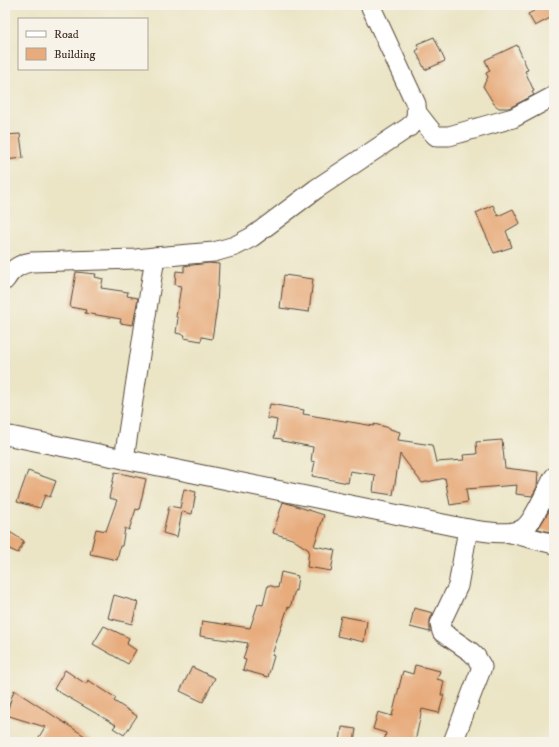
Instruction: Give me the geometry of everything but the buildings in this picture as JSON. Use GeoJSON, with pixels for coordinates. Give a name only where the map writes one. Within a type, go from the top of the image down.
{"type":"FeatureCollection","features":[{"type":"Feature","properties":{"kind":"street"},"geometry":{"type":"LineString","coordinates":[[5,280],[14,268],[23,263],[136,260],[214,252],[235,246],[252,237],[316,189],[409,127],[415,121],[417,113],[416,104],[370,5]]}},
{"type":"Feature","properties":{"kind":"street"},"geometry":{"type":"LineString","coordinates":[[417,113],[436,136],[449,136],[513,118],[554,96]]}},
{"type":"Feature","properties":{"kind":"street"},"geometry":{"type":"LineString","coordinates":[[124,459],[155,257]]}},
{"type":"Feature","properties":{"kind":"street"},"geometry":{"type":"LineString","coordinates":[[5,435],[468,529],[495,533],[511,533],[554,544]]}},
{"type":"Feature","properties":{"kind":"street"},"geometry":{"type":"LineString","coordinates":[[511,533],[523,529],[531,519],[554,477]]}},
{"type":"Feature","properties":{"kind":"street"},"geometry":{"type":"LineString","coordinates":[[454,742],[482,667],[471,652],[442,632],[440,624],[458,586],[468,529]]}}]}
